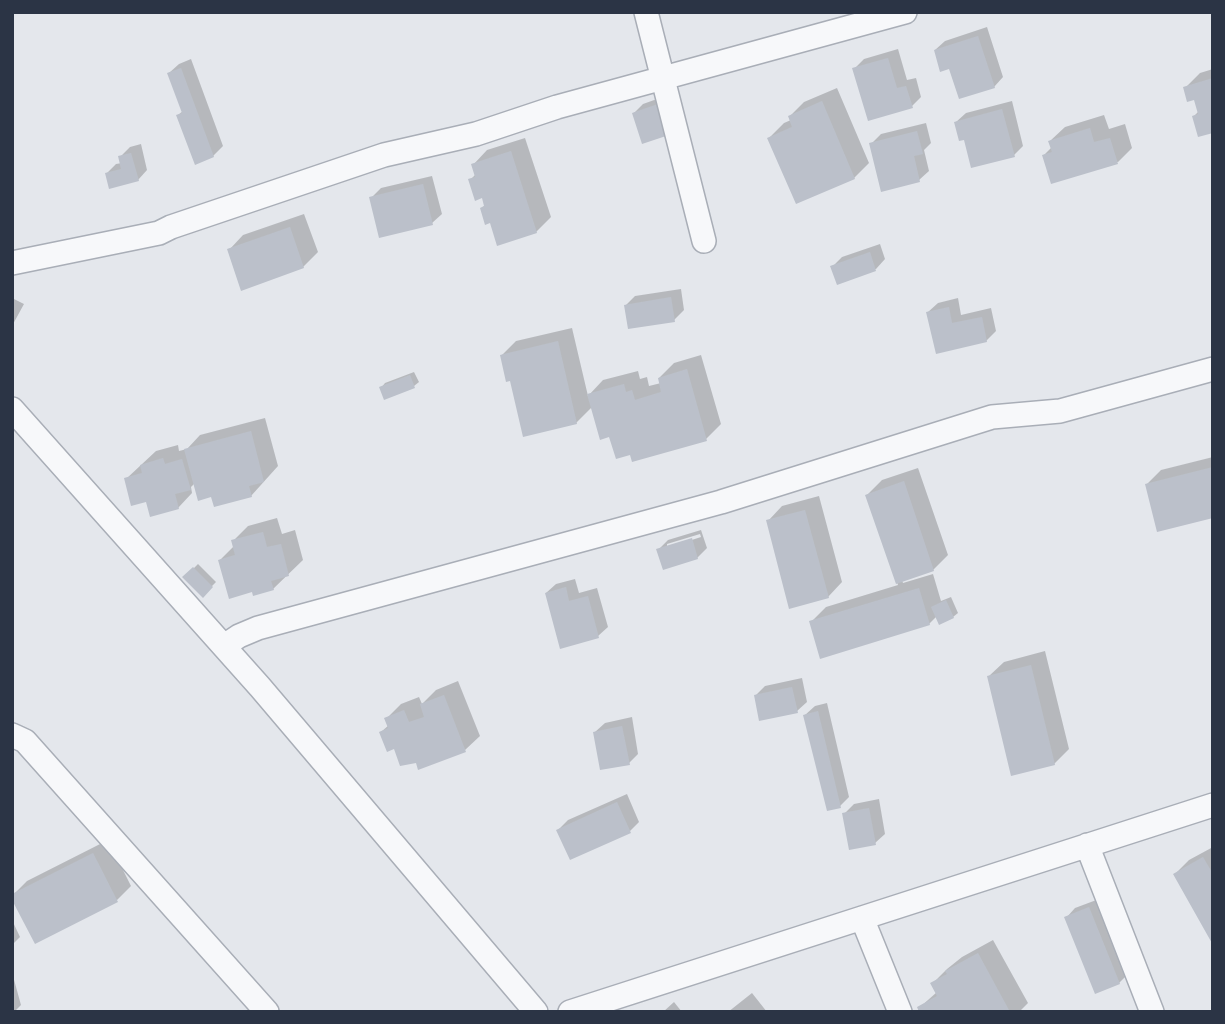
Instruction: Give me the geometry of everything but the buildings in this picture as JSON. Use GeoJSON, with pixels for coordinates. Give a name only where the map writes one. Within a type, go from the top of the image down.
{"type":"FeatureCollection","features":[{"type":"Feature","properties":{"kind":"street"},"geometry":{"type":"LineString","coordinates":[[646,12],[704,242]]}},
{"type":"Feature","properties":{"kind":"street"},"geometry":{"type":"LineString","coordinates":[[12,263],[159,233],[384,155],[476,134],[557,107],[905,12]]}},
{"type":"Feature","properties":{"kind":"street"},"geometry":{"type":"LineString","coordinates":[[224,646],[258,628],[721,502],[992,417],[1060,411],[1213,369]]}},
{"type":"Feature","properties":{"kind":"street"},"geometry":{"type":"LineString","coordinates":[[12,409],[224,646],[529,1009]]}},
{"type":"Feature","properties":{"kind":"street"},"geometry":{"type":"LineString","coordinates":[[12,735],[25,741],[267,1012]]}},
{"type":"Feature","properties":{"kind":"street"},"geometry":{"type":"LineString","coordinates":[[570,1012],[1213,805]]}},
{"type":"Feature","properties":{"kind":"street"},"geometry":{"type":"LineString","coordinates":[[1087,845],[1152,1012]]}},
{"type":"Feature","properties":{"kind":"street"},"geometry":{"type":"LineString","coordinates":[[862,918],[900,1012]]}}]}
